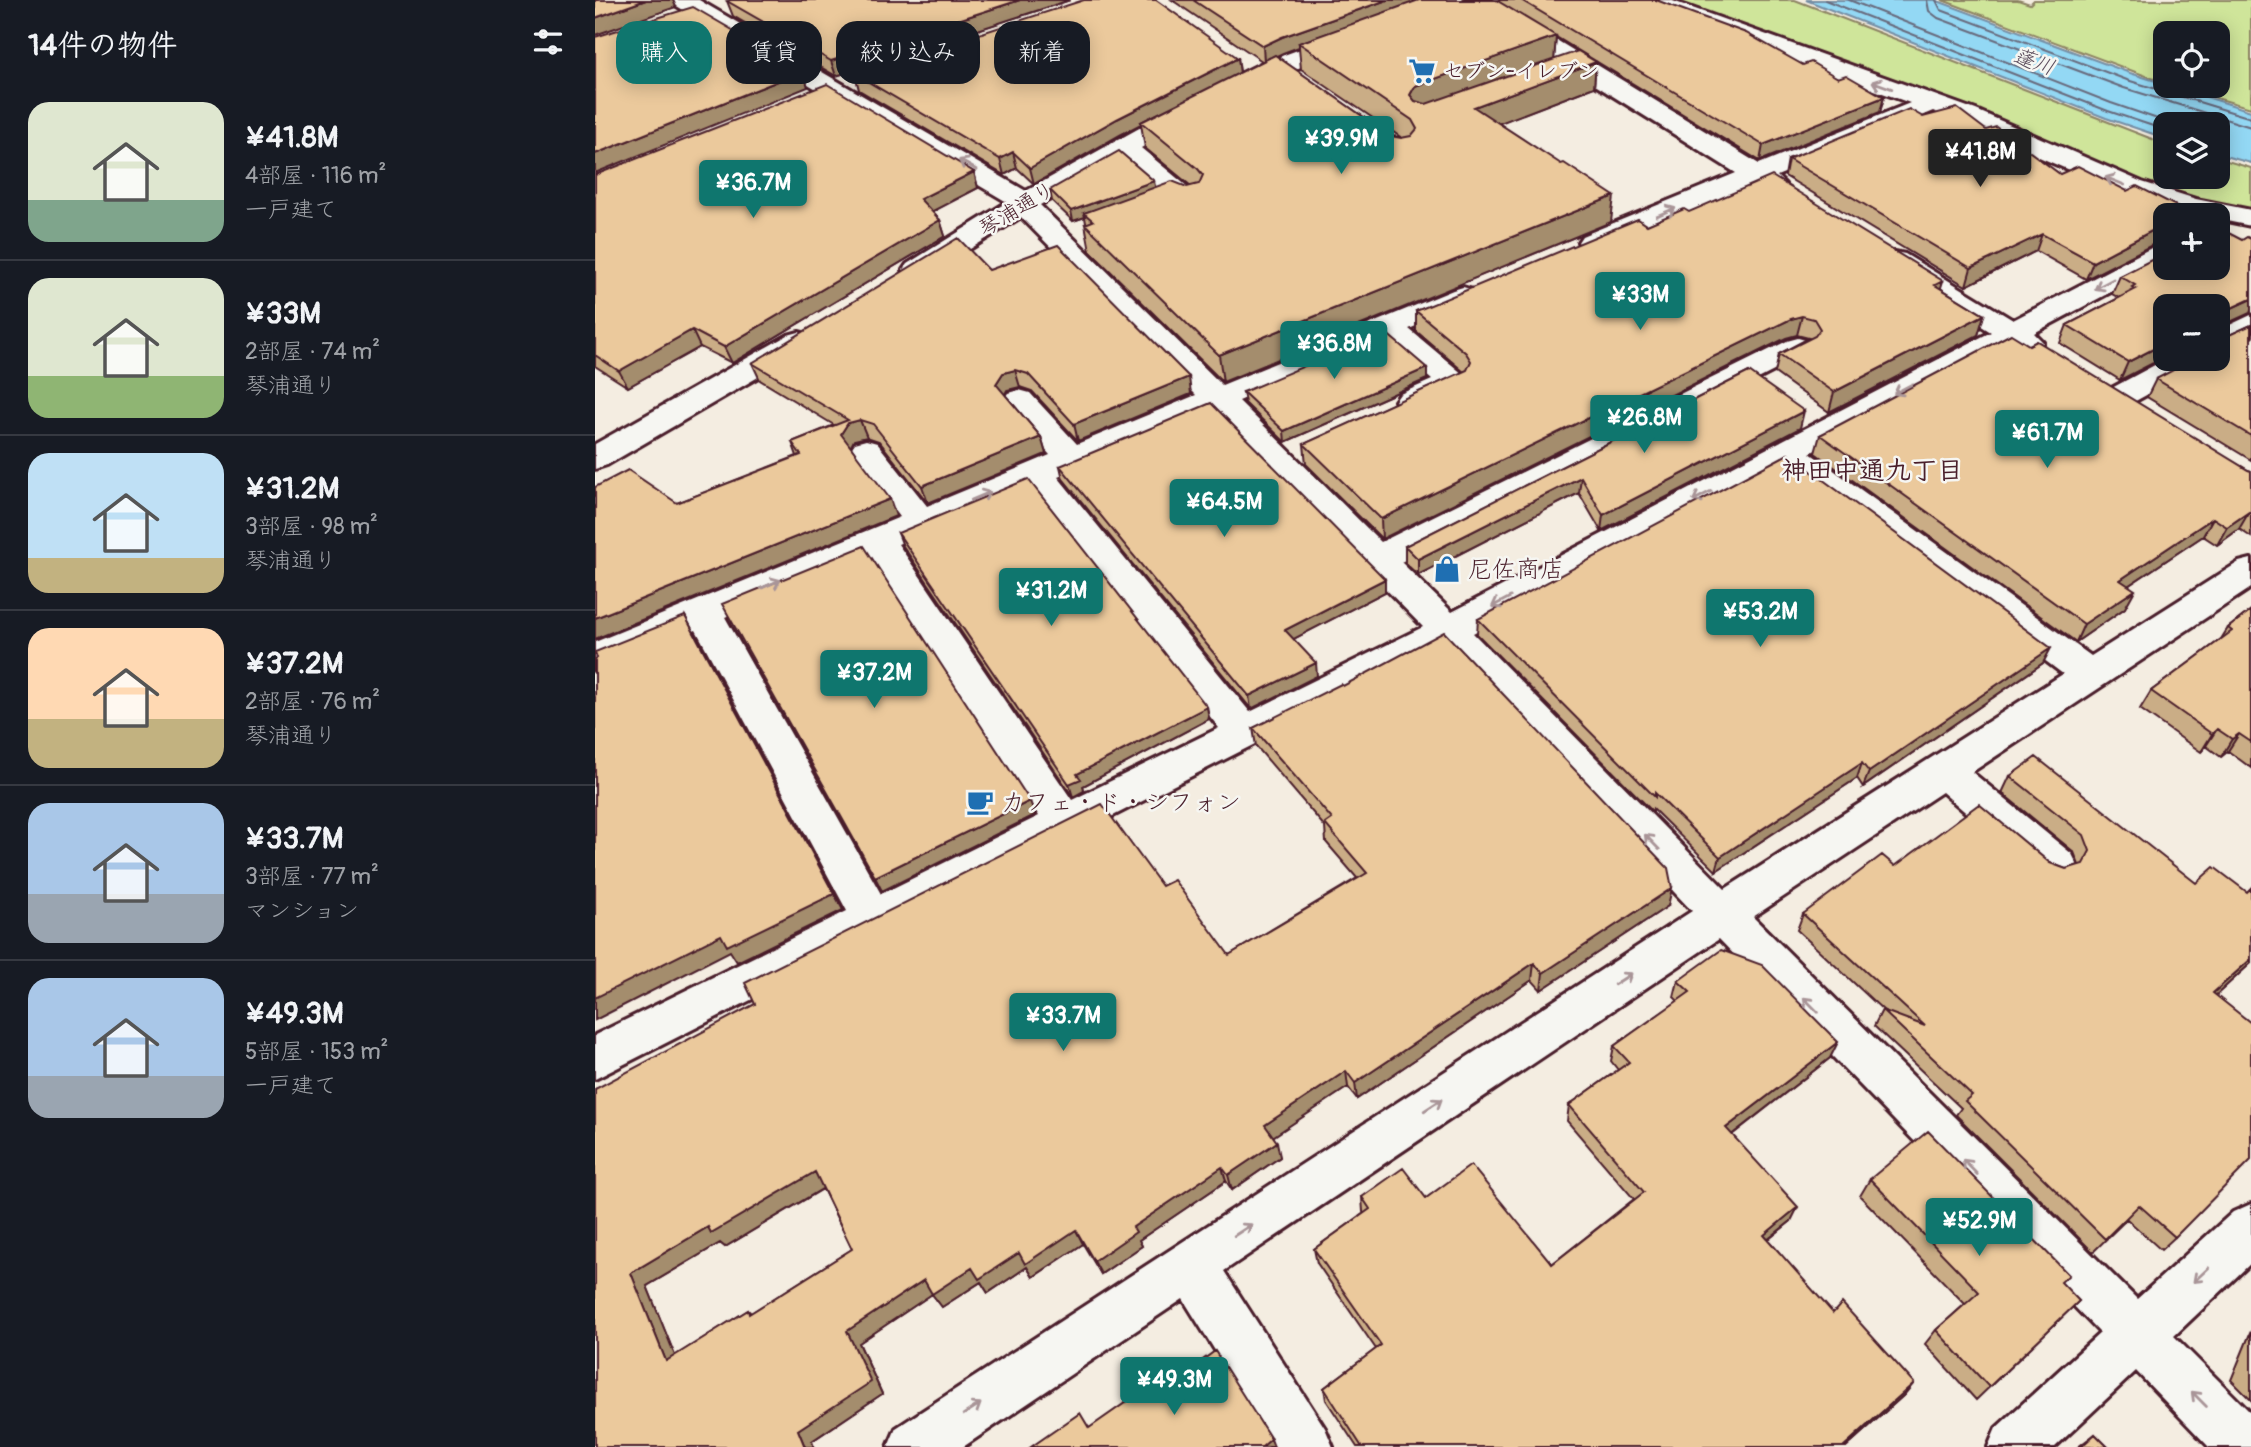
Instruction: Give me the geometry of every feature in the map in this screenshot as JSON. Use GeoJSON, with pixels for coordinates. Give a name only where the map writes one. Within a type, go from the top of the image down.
{"type":"FeatureCollection","features":[{"type":"Feature","properties":{"kind":"street"},"geometry":{"type":"LineString","coordinates":[[1475,0],[1565,68],[1791,196]]}},
{"type":"Feature","properties":{"kind":"street"},"geometry":{"type":"LineString","coordinates":[[1649,0],[1991,125],[2133,188],[2234,219]]}},
{"type":"Feature","properties":{"kind":"street"},"geometry":{"type":"LineString","coordinates":[[686,10],[744,4]]}},
{"type":"Feature","properties":{"kind":"street"},"geometry":{"type":"LineString","coordinates":[[686,10],[835,87],[1018,197],[1071,234],[1218,399],[1291,454],[1377,559],[2247,1447]]}},
{"type":"Feature","properties":{"kind":"street","name":"琴浦通り"},"geometry":{"type":"LineString","coordinates":[[1018,197],[1123,146],[1261,68],[1367,32]]}},
{"type":"Feature","properties":{"kind":"street"},"geometry":{"type":"LineString","coordinates":[[894,272],[1201,87],[1261,68],[1300,82]]}},
{"type":"Feature","properties":{"kind":"street"},"geometry":{"type":"LineString","coordinates":[[810,98],[844,84]]}},
{"type":"Feature","properties":{"kind":"street"},"geometry":{"type":"LineString","coordinates":[[1566,253],[1931,103]]}},
{"type":"Feature","properties":{"kind":"street"},"geometry":{"type":"LineString","coordinates":[[1123,146],[1175,200]]}},
{"type":"Feature","properties":{"kind":"street"},"geometry":{"type":"LineString","coordinates":[[1872,246],[2055,358]]}},
{"type":"Feature","properties":{"kind":"street"},"geometry":{"type":"LineString","coordinates":[[595,1058],[1448,629],[2153,258]]}},
{"type":"Feature","properties":{"kind":"street"},"geometry":{"type":"LineString","coordinates":[[595,657],[1490,285]]}},
{"type":"Feature","properties":{"kind":"street"},"geometry":{"type":"LineString","coordinates":[[595,434],[809,323],[595,458]]}},
{"type":"Feature","properties":{"kind":"street"},"geometry":{"type":"LineString","coordinates":[[2230,336],[2251,324]]}},
{"type":"Feature","properties":{"kind":"street"},"geometry":{"type":"LineString","coordinates":[[1378,415],[1453,382],[1389,327]]}},
{"type":"Feature","properties":{"kind":"street"},"geometry":{"type":"LineString","coordinates":[[1377,559],[1798,347]]}},
{"type":"Feature","properties":{"kind":"street"},"geometry":{"type":"LineString","coordinates":[[2119,398],[2167,371]]}},
{"type":"Feature","properties":{"kind":"street"},"geometry":{"type":"LineString","coordinates":[[1748,372],[1827,429]]}},
{"type":"Feature","properties":{"kind":"street"},"geometry":{"type":"LineString","coordinates":[[1019,400],[1072,459]]}},
{"type":"Feature","properties":{"kind":"street"},"geometry":{"type":"LineString","coordinates":[[866,450],[921,521]]}},
{"type":"Feature","properties":{"kind":"street"},"geometry":{"type":"LineString","coordinates":[[1787,452],[2090,675]]}},
{"type":"Feature","properties":{"kind":"street"},"geometry":{"type":"LineString","coordinates":[[1037,473],[1244,732]]}},
{"type":"Feature","properties":{"kind":"street"},"geometry":{"type":"LineString","coordinates":[[877,540],[1065,822]]}},
{"type":"Feature","properties":{"kind":"street"},"geometry":{"type":"LineString","coordinates":[[915,1447],[1722,914],[2090,675],[2248,577]]}},
{"type":"Feature","properties":{"kind":"street"},"geometry":{"type":"LineString","coordinates":[[704,611],[873,919]]}},
{"type":"Feature","properties":{"kind":"street"},"geometry":{"type":"LineString","coordinates":[[1943,771],[2057,866]]}},
{"type":"Feature","properties":{"kind":"street"},"geometry":{"type":"LineString","coordinates":[[2015,1447],[2251,1229]]}},
{"type":"Feature","properties":{"kind":"street"},"geometry":{"type":"LineString","coordinates":[[1191,1265],[1306,1447]]}},
{"type":"Feature","properties":{"kind":"green space"},"geometry":{"type":"Polygon","coordinates":[[[1671,0],[1795,0],[2153,139],[2153,189],[2117,179],[2021,130],[1671,0]]]}},
{"type":"Feature","properties":{"kind":"green space"},"geometry":{"type":"Polygon","coordinates":[[[1942,0],[2018,0],[2030,4],[2034,0],[2251,0],[2251,108],[2216,98],[2230,98],[2230,21],[2153,21],[2153,79],[1942,0]]]}},
{"type":"Feature","properties":{"kind":"green space"},"geometry":{"type":"Polygon","coordinates":[[[2230,162],[2251,168],[2251,209],[2230,205],[2230,203],[2187,198],[2154,189],[2230,189],[2230,162]]]}},
{"type":"Feature","properties":{"kind":"water","name":"蓬川"},"geometry":{"type":"Polygon","coordinates":[[[1806,0],[1935,0],[2153,80],[2153,98],[2210,98],[2251,111],[2251,163],[2230,157],[2230,112],[2153,112],[2153,134],[1806,0]]]}},
{"type":"Feature","properties":{"kind":"building"},"geometry":{"type":"Polygon","coordinates":[[[595,0],[646,0],[595,18],[595,0]]]}},
{"type":"Feature","properties":{"kind":"building"},"geometry":{"type":"Polygon","coordinates":[[[1020,0],[955,21],[836,21],[836,59],[831,61],[822,56],[822,21],[762,21],[727,1],[1020,0]]]}},
{"type":"Feature","properties":{"kind":"building"},"geometry":{"type":"Polygon","coordinates":[[[1084,0],[1156,0],[1238,58],[1117,119],[1030,168],[1013,152],[1000,159],[872,84],[980,84],[980,34],[994,29],[994,84],[1090,84],[1090,21],[1019,21],[1084,0]]]}},
{"type":"Feature","properties":{"kind":"building"},"geometry":{"type":"Polygon","coordinates":[[[1193,0],[1387,0],[1263,46],[1193,0]]]}},
{"type":"Feature","properties":{"kind":"building"},"geometry":{"type":"Polygon","coordinates":[[[1419,0],[1496,0],[1556,36],[1415,86],[1410,95],[1415,101],[1426,104],[1578,51],[1596,62],[1474,107],[1614,196],[1219,355],[1085,224],[1093,221],[1084,213],[1172,181],[1187,187],[1199,184],[1203,175],[1198,169],[1141,122],[1275,55],[1391,136],[1411,136],[1417,129],[1412,120],[1299,43],[1419,0]]]}},
{"type":"Feature","properties":{"kind":"building"},"geometry":{"type":"Polygon","coordinates":[[[1521,0],[1656,0],[1746,33],[1803,65],[1811,62],[1838,78],[1846,75],[1884,97],[1763,145],[1521,0]]]}},
{"type":"Feature","properties":{"kind":"building"},"geometry":{"type":"Polygon","coordinates":[[[693,7],[726,26],[726,84],[770,84],[595,154],[595,37],[616,31],[616,84],[712,84],[712,21],[647,21],[693,7]]]}},
{"type":"Feature","properties":{"kind":"building"},"geometry":{"type":"Polygon","coordinates":[[[827,84],[974,172],[920,199],[940,220],[724,347],[692,330],[619,371],[595,355],[595,175],[827,84]]]}},
{"type":"Feature","properties":{"kind":"building"},"geometry":{"type":"Polygon","coordinates":[[[1957,108],[1986,130],[1996,127],[2060,174],[2078,166],[2127,191],[2137,186],[2170,203],[2153,203],[2153,230],[2093,262],[2042,234],[1971,268],[1788,159],[1909,109],[1923,117],[1957,108]]]}},
{"type":"Feature","properties":{"kind":"building"},"geometry":{"type":"Polygon","coordinates":[[[1119,151],[1154,181],[1071,211],[1050,190],[1119,151]]]}},
{"type":"Feature","properties":{"kind":"building"},"geometry":{"type":"Polygon","coordinates":[[[1772,176],[1943,281],[1935,285],[1984,315],[1834,392],[1779,354],[1815,336],[1820,329],[1814,319],[1802,316],[1791,319],[1381,519],[1304,444],[1467,370],[1471,361],[1466,353],[1416,311],[1638,219],[1647,225],[1684,209],[1689,212],[1772,176]]]}},
{"type":"Feature","properties":{"kind":"building"},"geometry":{"type":"Polygon","coordinates":[[[2230,234],[2242,240],[2247,237],[2251,239],[2251,299],[2230,309],[2230,294],[2153,294],[2153,349],[2128,362],[2067,325],[2136,289],[2132,287],[2135,285],[2120,276],[2153,259],[2153,280],[2230,280],[2230,234]]]}},
{"type":"Feature","properties":{"kind":"building"},"geometry":{"type":"Polygon","coordinates":[[[958,238],[989,270],[1058,245],[1189,377],[1074,424],[1028,374],[1015,370],[1003,373],[996,384],[1041,437],[922,486],[873,424],[860,420],[848,423],[841,434],[890,499],[595,618],[595,487],[628,470],[677,503],[801,455],[792,442],[848,420],[752,363],[958,238]]]}},
{"type":"Feature","properties":{"kind":"building"},"geometry":{"type":"Polygon","coordinates":[[[2251,325],[2251,436],[2156,379],[2171,371],[2230,371],[2230,335],[2251,325]]]}},
{"type":"Feature","properties":{"kind":"building"},"geometry":{"type":"Polygon","coordinates":[[[1385,332],[1427,368],[1284,431],[1243,392],[1385,332]]]}},
{"type":"Feature","properties":{"kind":"building"},"geometry":{"type":"Polygon","coordinates":[[[2011,334],[2029,345],[2037,341],[2251,471],[2251,513],[2227,527],[2213,518],[2120,580],[2135,590],[2084,624],[1820,435],[2011,334]]]}},
{"type":"Feature","properties":{"kind":"building"},"geometry":{"type":"Polygon","coordinates":[[[1749,372],[1804,411],[1603,515],[1581,477],[1418,559],[1405,546],[1749,372]]]}},
{"type":"Feature","properties":{"kind":"building"},"geometry":{"type":"Polygon","coordinates":[[[1211,403],[1385,579],[1285,630],[1316,663],[1249,696],[1060,466],[1211,403]]]}},
{"type":"Feature","properties":{"kind":"building"},"geometry":{"type":"Polygon","coordinates":[[[1788,454],[2051,648],[1869,772],[1862,763],[1720,857],[1655,793],[1655,797],[1478,619],[1788,454]]]}},
{"type":"Feature","properties":{"kind":"building"},"geometry":{"type":"Polygon","coordinates":[[[1028,479],[1207,707],[1077,774],[1081,779],[1069,784],[898,533],[1028,479]]]}},
{"type":"Feature","properties":{"kind":"building"},"geometry":{"type":"Polygon","coordinates":[[[864,546],[1030,801],[875,877],[722,604],[864,546]]]}},
{"type":"Feature","properties":{"kind":"building"},"geometry":{"type":"Polygon","coordinates":[[[2251,610],[2251,742],[2239,734],[2232,739],[2217,729],[2212,734],[2151,691],[2232,631],[2228,628],[2251,610]]]}},
{"type":"Feature","properties":{"kind":"building"},"geometry":{"type":"Polygon","coordinates":[[[685,616],[834,894],[727,946],[721,935],[595,998],[595,652],[685,616]]]}},
{"type":"Feature","properties":{"kind":"building"},"geometry":{"type":"Polygon","coordinates":[[[1444,632],[1668,868],[1672,888],[1543,973],[1534,963],[1355,1083],[1346,1071],[1265,1125],[1277,1142],[1228,1175],[1222,1167],[1133,1227],[1136,1232],[1094,1261],[1076,1230],[1025,1264],[1019,1253],[979,1279],[972,1268],[932,1294],[924,1280],[847,1331],[871,1382],[798,1430],[805,1447],[595,1447],[595,1089],[755,1004],[745,983],[1102,804],[1162,886],[1174,880],[1229,955],[1367,873],[1325,824],[1332,819],[1253,728],[1341,684],[1343,686],[1444,632]],[[815,1172],[711,1233],[708,1227],[631,1273],[666,1361],[748,1310],[749,1314],[852,1249],[815,1172]]]}},
{"type":"Feature","properties":{"kind":"building"},"geometry":{"type":"Polygon","coordinates":[[[2036,757],[2196,883],[2214,867],[2247,892],[2251,888],[2251,959],[2213,993],[2251,1023],[2251,1160],[2175,1237],[2139,1205],[2105,1239],[1965,1101],[1972,1095],[1882,1010],[1925,1026],[1803,914],[1882,855],[1895,866],[1979,804],[2050,863],[2066,869],[2083,864],[2090,851],[2084,835],[2010,776],[2036,757]]]}},
{"type":"Feature","properties":{"kind":"building"},"geometry":{"type":"Polygon","coordinates":[[[1721,950],[1762,965],[1838,1042],[1726,1128],[1798,1207],[1764,1235],[1833,1313],[1842,1303],[1914,1383],[1843,1447],[1362,1447],[1324,1388],[1381,1345],[1314,1249],[1370,1209],[1362,1197],[1403,1168],[1426,1198],[1471,1165],[1552,1264],[1644,1192],[1569,1105],[1629,1062],[1614,1046],[1690,992],[1678,981],[1721,950]]]}},
{"type":"Feature","properties":{"kind":"building"},"geometry":{"type":"Polygon","coordinates":[[[1928,1131],[2069,1275],[2061,1282],[2079,1301],[1989,1387],[1936,1330],[1979,1292],[1870,1179],[1928,1131]]]}},
{"type":"Feature","properties":{"kind":"building"},"geometry":{"type":"Polygon","coordinates":[[[1215,1351],[1271,1439],[1262,1447],[1031,1447],[1080,1413],[1089,1428],[1145,1389],[1151,1398],[1215,1351]]]}},
{"type":"Feature","properties":{"kind":"building"},"geometry":{"type":"Polygon","coordinates":[[[2095,1434],[2108,1447],[2081,1447],[2095,1434]]]}},
{"type":"Feature","properties":{"kind":"place","name":"セブン-イレブン"},"geometry":{"type":"Point","coordinates":[1422,71]}},
{"type":"Feature","properties":{"kind":"place","name":"尼佐商店"},"geometry":{"type":"Point","coordinates":[1447,569]}},
{"type":"Feature","properties":{"kind":"place","name":"カフェ・ド・シフォン"},"geometry":{"type":"Point","coordinates":[980,802]}},
{"type":"Feature","properties":{"kind":"district","name":"神田中通九丁目"},"geometry":{"type":"Point","coordinates":[1872,471]}}]}
